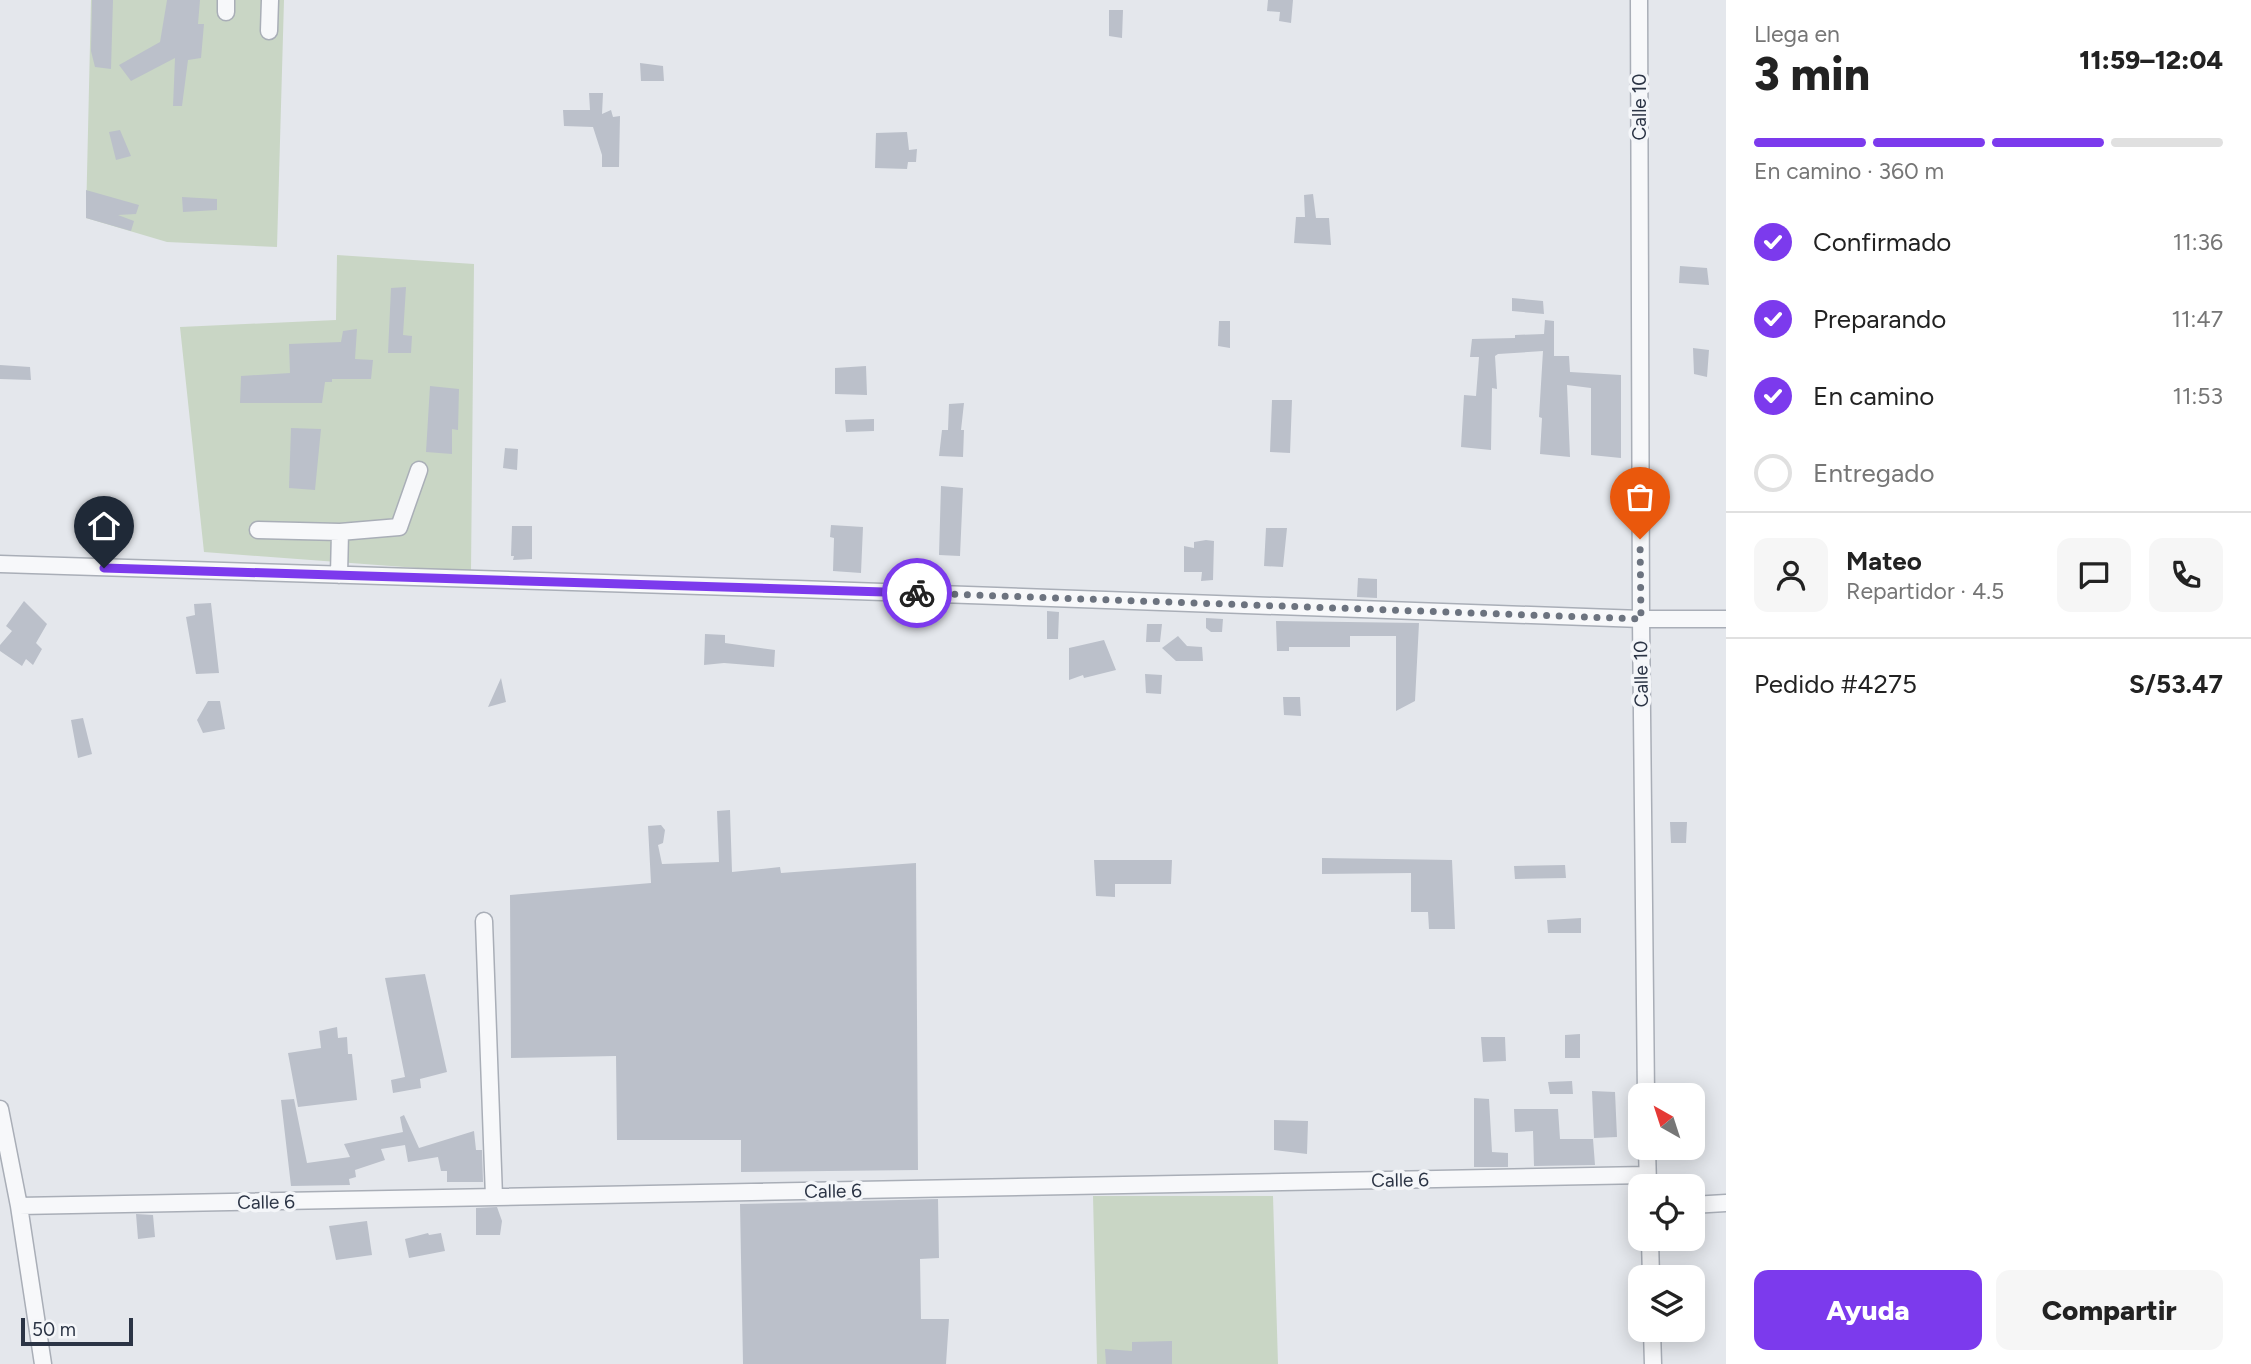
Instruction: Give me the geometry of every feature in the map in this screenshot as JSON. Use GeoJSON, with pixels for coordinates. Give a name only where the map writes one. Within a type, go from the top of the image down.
{"type":"FeatureCollection","features":[{"type":"Feature","properties":{"kind":"street"},"geometry":{"type":"LineString","coordinates":[[269,31],[270,0]]}},
{"type":"Feature","properties":{"kind":"street","name":"Calle 10"},"geometry":{"type":"LineString","coordinates":[[1639,0],[1646,1083]]}},
{"type":"Feature","properties":{"kind":"street"},"geometry":{"type":"LineString","coordinates":[[258,530],[340,532],[399,527],[419,470]]}},
{"type":"Feature","properties":{"kind":"street"},"geometry":{"type":"LineString","coordinates":[[339,575],[340,532]]}},
{"type":"Feature","properties":{"kind":"street"},"geometry":{"type":"LineString","coordinates":[[0,564],[1641,619],[1726,619]]}},
{"type":"Feature","properties":{"kind":"street"},"geometry":{"type":"LineString","coordinates":[[484,920],[495,1197]]}},
{"type":"Feature","properties":{"kind":"street"},"geometry":{"type":"LineString","coordinates":[[0,1109],[19,1206],[43,1364]]}},
{"type":"Feature","properties":{"kind":"street","name":"Calle 6"},"geometry":{"type":"LineString","coordinates":[[19,1206],[1628,1181]]}},
{"type":"Feature","properties":{"kind":"street"},"geometry":{"type":"LineString","coordinates":[[1705,1204],[1726,1203]]}},
{"type":"Feature","properties":{"kind":"street"},"geometry":{"type":"LineString","coordinates":[[1652,1342],[1653,1364]]}},
{"type":"Feature","properties":{"kind":"green space"},"geometry":{"type":"Polygon","coordinates":[[[91,0],[284,0],[277,247],[167,242],[86,218],[91,0]]]}},
{"type":"Feature","properties":{"kind":"green space"},"geometry":{"type":"Polygon","coordinates":[[[337,255],[474,264],[471,572],[204,552],[180,327],[336,320],[337,255]]]}},
{"type":"Feature","properties":{"kind":"green space"},"geometry":{"type":"Polygon","coordinates":[[[1093,1196],[1273,1196],[1278,1364],[1097,1364],[1093,1196]]]}},
{"type":"Feature","properties":{"kind":"building"},"geometry":{"type":"Polygon","coordinates":[[[92,0],[113,0],[111,69],[95,67],[91,51],[92,0]]]}},
{"type":"Feature","properties":{"kind":"building"},"geometry":{"type":"Polygon","coordinates":[[[167,0],[200,0],[198,24],[204,24],[201,58],[188,60],[182,106],[173,106],[175,58],[131,81],[119,65],[160,42],[167,0]]]}},
{"type":"Feature","properties":{"kind":"building"},"geometry":{"type":"Polygon","coordinates":[[[1268,0],[1293,0],[1291,23],[1279,21],[1280,12],[1267,11],[1268,0]]]}},
{"type":"Feature","properties":{"kind":"building"},"geometry":{"type":"Polygon","coordinates":[[[1109,10],[1123,10],[1122,38],[1109,36],[1109,10]]]}},
{"type":"Feature","properties":{"kind":"building"},"geometry":{"type":"Polygon","coordinates":[[[640,63],[663,66],[664,81],[641,81],[640,63]]]}},
{"type":"Feature","properties":{"kind":"building"},"geometry":{"type":"Polygon","coordinates":[[[589,93],[603,93],[602,114],[611,110],[613,117],[620,116],[619,167],[602,167],[602,155],[593,127],[564,126],[563,110],[590,110],[589,93]]]}},
{"type":"Feature","properties":{"kind":"building"},"geometry":{"type":"Polygon","coordinates":[[[120,130],[131,156],[116,160],[109,132],[120,130]]]}},
{"type":"Feature","properties":{"kind":"building"},"geometry":{"type":"Polygon","coordinates":[[[907,132],[909,150],[917,149],[916,162],[908,162],[907,169],[875,168],[876,133],[907,132]]]}},
{"type":"Feature","properties":{"kind":"building"},"geometry":{"type":"Polygon","coordinates":[[[86,190],[139,205],[136,214],[118,215],[134,221],[131,231],[86,218],[86,190]]]}},
{"type":"Feature","properties":{"kind":"building"},"geometry":{"type":"Polygon","coordinates":[[[1313,194],[1316,218],[1329,218],[1331,245],[1294,243],[1296,217],[1305,217],[1304,195],[1313,194]]]}},
{"type":"Feature","properties":{"kind":"building"},"geometry":{"type":"Polygon","coordinates":[[[182,197],[217,199],[217,210],[183,212],[182,197]]]}},
{"type":"Feature","properties":{"kind":"building"},"geometry":{"type":"Polygon","coordinates":[[[1680,266],[1707,268],[1709,285],[1679,283],[1680,266]]]}},
{"type":"Feature","properties":{"kind":"building"},"geometry":{"type":"Polygon","coordinates":[[[406,287],[403,335],[412,336],[411,353],[388,353],[391,288],[406,287]]]}},
{"type":"Feature","properties":{"kind":"building"},"geometry":{"type":"Polygon","coordinates":[[[1512,298],[1543,301],[1544,314],[1512,311],[1512,298]]]}},
{"type":"Feature","properties":{"kind":"building"},"geometry":{"type":"Polygon","coordinates":[[[1545,320],[1554,321],[1554,356],[1569,356],[1570,372],[1621,375],[1621,458],[1591,455],[1591,388],[1567,385],[1570,457],[1540,454],[1543,351],[1495,356],[1497,389],[1492,388],[1491,450],[1461,447],[1464,395],[1476,396],[1479,357],[1470,357],[1472,339],[1544,334],[1545,320]]]}},
{"type":"Feature","properties":{"kind":"building"},"geometry":{"type":"Polygon","coordinates":[[[1219,321],[1230,321],[1230,348],[1218,346],[1219,321]]]}},
{"type":"Feature","properties":{"kind":"building"},"geometry":{"type":"Polygon","coordinates":[[[357,329],[355,359],[373,360],[371,379],[332,379],[332,382],[325,382],[322,403],[240,403],[241,376],[290,373],[289,344],[341,342],[343,331],[357,329]]]}},
{"type":"Feature","properties":{"kind":"building"},"geometry":{"type":"Polygon","coordinates":[[[1693,348],[1709,350],[1707,377],[1694,374],[1693,348]]]}},
{"type":"Feature","properties":{"kind":"building"},"geometry":{"type":"Polygon","coordinates":[[[0,365],[30,367],[31,380],[0,379],[0,365]]]}},
{"type":"Feature","properties":{"kind":"building"},"geometry":{"type":"Polygon","coordinates":[[[866,366],[867,395],[835,394],[835,368],[866,366]]]}},
{"type":"Feature","properties":{"kind":"building"},"geometry":{"type":"Polygon","coordinates":[[[430,386],[459,389],[458,430],[452,429],[452,454],[426,452],[430,386]]]}},
{"type":"Feature","properties":{"kind":"building"},"geometry":{"type":"Polygon","coordinates":[[[1272,400],[1292,400],[1290,453],[1270,452],[1272,400]]]}},
{"type":"Feature","properties":{"kind":"building"},"geometry":{"type":"Polygon","coordinates":[[[964,403],[961,430],[964,430],[963,457],[939,456],[942,430],[948,430],[949,404],[964,403]]]}},
{"type":"Feature","properties":{"kind":"building"},"geometry":{"type":"Polygon","coordinates":[[[874,419],[874,431],[846,432],[845,420],[874,419]]]}},
{"type":"Feature","properties":{"kind":"building"},"geometry":{"type":"Polygon","coordinates":[[[291,428],[321,429],[315,490],[289,488],[291,428]]]}},
{"type":"Feature","properties":{"kind":"building"},"geometry":{"type":"Polygon","coordinates":[[[505,448],[518,449],[517,470],[503,468],[505,448]]]}},
{"type":"Feature","properties":{"kind":"building"},"geometry":{"type":"Polygon","coordinates":[[[941,486],[963,488],[960,556],[939,555],[941,486]]]}},
{"type":"Feature","properties":{"kind":"building"},"geometry":{"type":"Polygon","coordinates":[[[831,525],[863,527],[861,573],[833,571],[834,538],[830,537],[831,525]]]}},
{"type":"Feature","properties":{"kind":"building"},"geometry":{"type":"Polygon","coordinates":[[[512,526],[532,526],[532,559],[513,560],[512,526]]]}},
{"type":"Feature","properties":{"kind":"building"},"geometry":{"type":"Polygon","coordinates":[[[1266,528],[1287,528],[1283,567],[1264,566],[1266,528]]]}},
{"type":"Feature","properties":{"kind":"building"},"geometry":{"type":"Polygon","coordinates":[[[1214,541],[1213,580],[1201,581],[1202,572],[1184,572],[1184,546],[1194,548],[1194,542],[1214,541]]]}},
{"type":"Feature","properties":{"kind":"building"},"geometry":{"type":"Polygon","coordinates":[[[1358,578],[1377,579],[1377,598],[1357,597],[1358,578]]]}},
{"type":"Feature","properties":{"kind":"building"},"geometry":{"type":"Polygon","coordinates":[[[24,601],[47,624],[36,643],[42,649],[33,665],[26,659],[22,666],[0,651],[0,645],[12,631],[6,626],[24,601]]]}},
{"type":"Feature","properties":{"kind":"building"},"geometry":{"type":"Polygon","coordinates":[[[211,603],[219,673],[196,674],[186,617],[195,615],[194,604],[211,603]]]}},
{"type":"Feature","properties":{"kind":"building"},"geometry":{"type":"Polygon","coordinates":[[[1047,611],[1059,612],[1058,639],[1047,639],[1047,611]]]}},
{"type":"Feature","properties":{"kind":"building"},"geometry":{"type":"Polygon","coordinates":[[[1206,618],[1223,619],[1222,632],[1211,632],[1206,628],[1206,618]]]}},
{"type":"Feature","properties":{"kind":"building"},"geometry":{"type":"Polygon","coordinates":[[[1276,621],[1419,623],[1415,701],[1396,711],[1396,636],[1350,636],[1350,647],[1289,647],[1289,651],[1277,651],[1276,621]]]}},
{"type":"Feature","properties":{"kind":"building"},"geometry":{"type":"Polygon","coordinates":[[[1147,624],[1162,624],[1160,642],[1146,642],[1147,624]]]}},
{"type":"Feature","properties":{"kind":"building"},"geometry":{"type":"Polygon","coordinates":[[[705,634],[725,635],[725,643],[775,650],[774,667],[724,663],[704,665],[705,634]]]}},
{"type":"Feature","properties":{"kind":"building"},"geometry":{"type":"Polygon","coordinates":[[[1178,636],[1187,646],[1202,647],[1203,661],[1176,661],[1162,648],[1178,636]]]}},
{"type":"Feature","properties":{"kind":"building"},"geometry":{"type":"Polygon","coordinates":[[[1104,640],[1116,670],[1069,680],[1069,648],[1104,640]]]}},
{"type":"Feature","properties":{"kind":"building"},"geometry":{"type":"Polygon","coordinates":[[[1145,674],[1162,675],[1161,694],[1146,693],[1145,674]]]}},
{"type":"Feature","properties":{"kind":"building"},"geometry":{"type":"Polygon","coordinates":[[[501,678],[506,702],[488,707],[501,678]]]}},
{"type":"Feature","properties":{"kind":"building"},"geometry":{"type":"Polygon","coordinates":[[[1283,697],[1300,697],[1301,716],[1284,715],[1283,697]]]}},
{"type":"Feature","properties":{"kind":"building"},"geometry":{"type":"Polygon","coordinates":[[[208,701],[220,701],[225,729],[203,733],[197,720],[208,701]]]}},
{"type":"Feature","properties":{"kind":"building"},"geometry":{"type":"Polygon","coordinates":[[[83,718],[92,754],[78,758],[71,720],[83,718]]]}},
{"type":"Feature","properties":{"kind":"building"},"geometry":{"type":"Polygon","coordinates":[[[730,810],[732,872],[780,867],[781,873],[916,863],[918,1170],[741,1172],[741,1140],[617,1140],[616,1056],[511,1058],[510,895],[651,883],[648,826],[661,825],[665,830],[663,843],[658,845],[662,864],[719,862],[717,811],[730,810]]]}},
{"type":"Feature","properties":{"kind":"building"},"geometry":{"type":"Polygon","coordinates":[[[1670,822],[1687,822],[1686,843],[1671,843],[1670,822]]]}},
{"type":"Feature","properties":{"kind":"building"},"geometry":{"type":"Polygon","coordinates":[[[1322,858],[1452,860],[1455,929],[1429,929],[1428,912],[1411,912],[1411,873],[1322,874],[1322,858]]]}},
{"type":"Feature","properties":{"kind":"building"},"geometry":{"type":"Polygon","coordinates":[[[1094,860],[1172,860],[1171,884],[1115,884],[1115,897],[1096,896],[1094,860]]]}},
{"type":"Feature","properties":{"kind":"building"},"geometry":{"type":"Polygon","coordinates":[[[1565,865],[1566,878],[1515,879],[1514,866],[1565,865]]]}},
{"type":"Feature","properties":{"kind":"building"},"geometry":{"type":"Polygon","coordinates":[[[1581,918],[1581,933],[1548,933],[1547,920],[1581,918]]]}},
{"type":"Feature","properties":{"kind":"building"},"geometry":{"type":"Polygon","coordinates":[[[425,974],[447,1072],[420,1079],[421,1088],[393,1093],[391,1080],[405,1077],[385,978],[425,974]]]}},
{"type":"Feature","properties":{"kind":"building"},"geometry":{"type":"Polygon","coordinates":[[[337,1027],[338,1038],[347,1037],[348,1054],[352,1054],[357,1100],[298,1107],[288,1053],[321,1048],[319,1031],[337,1027]]]}},
{"type":"Feature","properties":{"kind":"building"},"geometry":{"type":"Polygon","coordinates":[[[1580,1034],[1580,1058],[1565,1058],[1565,1035],[1580,1034]]]}},
{"type":"Feature","properties":{"kind":"building"},"geometry":{"type":"Polygon","coordinates":[[[1481,1037],[1505,1037],[1506,1061],[1483,1062],[1481,1037]]]}},
{"type":"Feature","properties":{"kind":"building"},"geometry":{"type":"Polygon","coordinates":[[[1572,1081],[1573,1094],[1550,1094],[1548,1082],[1572,1081]]]}},
{"type":"Feature","properties":{"kind":"building"},"geometry":{"type":"Polygon","coordinates":[[[1592,1091],[1615,1092],[1617,1137],[1594,1138],[1592,1091]]]}},
{"type":"Feature","properties":{"kind":"building"},"geometry":{"type":"Polygon","coordinates":[[[1474,1098],[1489,1099],[1492,1152],[1508,1153],[1508,1167],[1474,1167],[1474,1098]]]}},
{"type":"Feature","properties":{"kind":"building"},"geometry":{"type":"Polygon","coordinates":[[[294,1099],[307,1163],[350,1157],[344,1144],[403,1132],[400,1117],[404,1115],[419,1148],[474,1131],[476,1150],[482,1150],[483,1182],[447,1182],[447,1171],[441,1171],[438,1157],[408,1162],[405,1145],[381,1149],[385,1160],[355,1170],[356,1177],[349,1179],[350,1185],[291,1186],[281,1100],[294,1099]]]}},
{"type":"Feature","properties":{"kind":"building"},"geometry":{"type":"Polygon","coordinates":[[[1514,1109],[1558,1109],[1560,1139],[1593,1139],[1595,1165],[1534,1166],[1533,1131],[1515,1132],[1514,1109]]]}},
{"type":"Feature","properties":{"kind":"building"},"geometry":{"type":"Polygon","coordinates":[[[1274,1120],[1308,1121],[1307,1154],[1274,1150],[1274,1120]]]}},
{"type":"Feature","properties":{"kind":"building"},"geometry":{"type":"Polygon","coordinates":[[[938,1199],[939,1258],[920,1259],[921,1319],[949,1319],[946,1364],[743,1364],[740,1204],[938,1199]]]}},
{"type":"Feature","properties":{"kind":"building"},"geometry":{"type":"Polygon","coordinates":[[[497,1207],[502,1221],[500,1235],[476,1235],[476,1208],[497,1207]]]}},
{"type":"Feature","properties":{"kind":"building"},"geometry":{"type":"Polygon","coordinates":[[[136,1214],[153,1215],[155,1237],[138,1239],[136,1214]]]}},
{"type":"Feature","properties":{"kind":"building"},"geometry":{"type":"Polygon","coordinates":[[[367,1221],[372,1255],[336,1260],[329,1226],[367,1221]]]}},
{"type":"Feature","properties":{"kind":"building"},"geometry":{"type":"Polygon","coordinates":[[[428,1233],[441,1233],[445,1251],[409,1258],[405,1239],[428,1233]]]}},
{"type":"Feature","properties":{"kind":"building"},"geometry":{"type":"Polygon","coordinates":[[[1172,1341],[1172,1364],[1106,1364],[1105,1349],[1132,1351],[1132,1342],[1172,1341]]]}},
{"type":"Feature","properties":{"kind":"way so far"},"geometry":{"type":"LineString","coordinates":[[917,593],[1641,619],[1640,539]]}},
{"type":"Feature","properties":{"kind":"route"},"geometry":{"type":"LineString","coordinates":[[104,568],[917,593]]}}]}
